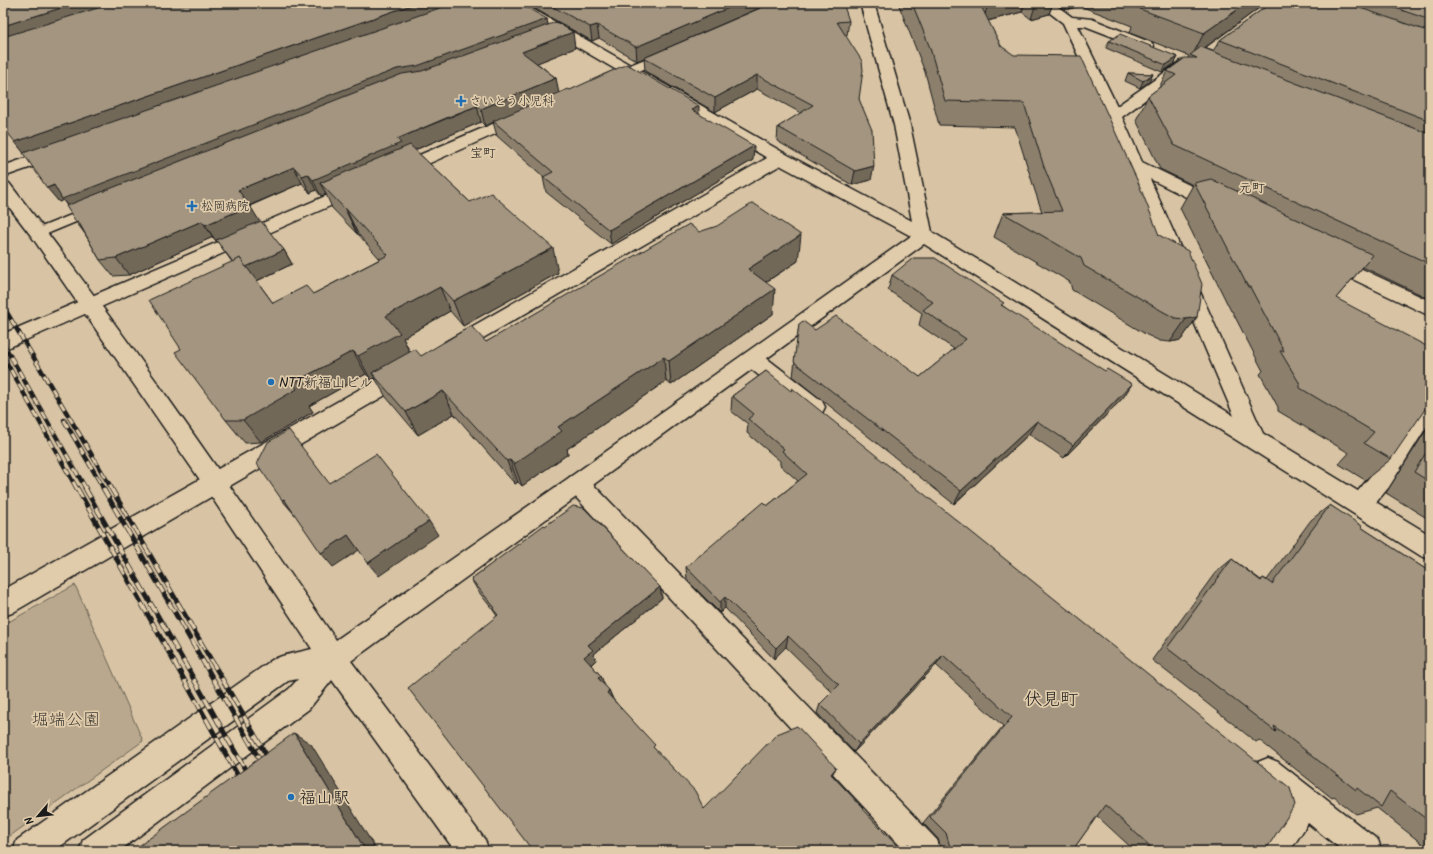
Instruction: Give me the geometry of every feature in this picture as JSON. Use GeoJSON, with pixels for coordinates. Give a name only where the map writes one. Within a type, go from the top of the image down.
{"type":"FeatureCollection","features":[{"type":"Feature","properties":{"kind":"street"},"geometry":{"type":"LineString","coordinates":[[512,3],[554,34],[628,70],[780,158],[924,235],[1430,548]]}},
{"type":"Feature","properties":{"kind":"street"},"geometry":{"type":"LineString","coordinates":[[867,3],[902,125],[924,235]]}},
{"type":"Feature","properties":{"kind":"street"},"geometry":{"type":"LineString","coordinates":[[1044,3],[1069,21],[1137,166],[1254,438]]}},
{"type":"Feature","properties":{"kind":"street"},"geometry":{"type":"LineString","coordinates":[[1069,21],[1087,22],[1159,51]]}},
{"type":"Feature","properties":{"kind":"street"},"geometry":{"type":"LineString","coordinates":[[592,86],[685,46]]}},
{"type":"Feature","properties":{"kind":"street"},"geometry":{"type":"LineString","coordinates":[[1114,116],[1191,62]]}},
{"type":"Feature","properties":{"kind":"street"},"geometry":{"type":"LineString","coordinates":[[3,342],[541,108]]}},
{"type":"Feature","properties":{"kind":"street"},"geometry":{"type":"LineString","coordinates":[[3,172],[71,148]]}},
{"type":"Feature","properties":{"kind":"street"},"geometry":{"type":"LineString","coordinates":[[3,604],[780,158]]}},
{"type":"Feature","properties":{"kind":"street"},"geometry":{"type":"LineString","coordinates":[[1137,166],[1230,211]]}},
{"type":"Feature","properties":{"kind":"street"},"geometry":{"type":"LineString","coordinates":[[3,187],[38,233],[216,483],[333,658],[474,851]]}},
{"type":"Feature","properties":{"kind":"street"},"geometry":{"type":"LineString","coordinates":[[94,851],[298,699],[333,658],[754,359],[924,235]]}},
{"type":"Feature","properties":{"kind":"street"},"geometry":{"type":"LineString","coordinates":[[1316,253],[1430,309]]}},
{"type":"Feature","properties":{"kind":"street"},"geometry":{"type":"LineString","coordinates":[[754,359],[834,423]]}},
{"type":"Feature","properties":{"kind":"street"},"geometry":{"type":"LineString","coordinates":[[1361,504],[1381,480],[1430,404]]}},
{"type":"Feature","properties":{"kind":"street"},"geometry":{"type":"LineString","coordinates":[[578,484],[926,851]]}},
{"type":"Feature","properties":{"kind":"street"},"geometry":{"type":"LineString","coordinates":[[28,851],[282,669],[333,658]]}},
{"type":"Feature","properties":{"kind":"street"},"geometry":{"type":"LineString","coordinates":[[1248,756],[1367,851]]}},
{"type":"Feature","properties":{"kind":"street"},"geometry":{"type":"LineString","coordinates":[[1273,851],[1304,801]]}},
{"type":"Feature","properties":{"kind":"lane"},"geometry":{"type":"LineString","coordinates":[[38,233],[104,206]]}},
{"type":"Feature","properties":{"kind":"green space","name":"堀端公園"},"geometry":{"type":"Polygon","coordinates":[[[75,585],[143,741],[3,841],[3,625],[75,585]]]}},
{"type":"Feature","properties":{"kind":"building"},"geometry":{"type":"Polygon","coordinates":[[[3,3],[77,3],[3,26],[3,3]]]}},
{"type":"Feature","properties":{"kind":"building"},"geometry":{"type":"Polygon","coordinates":[[[114,3],[417,3],[15,142],[3,127],[3,37],[114,3]]]}},
{"type":"Feature","properties":{"kind":"building"},"geometry":{"type":"Polygon","coordinates":[[[454,3],[519,3],[547,19],[417,66],[397,69],[62,199],[54,185],[47,188],[23,153],[454,3]]]}},
{"type":"Feature","properties":{"kind":"building"},"geometry":{"type":"Polygon","coordinates":[[[546,3],[740,3],[636,47],[597,25],[590,27],[546,3]]]}},
{"type":"Feature","properties":{"kind":"building"},"geometry":{"type":"Polygon","coordinates":[[[772,3],[843,3],[849,21],[837,22],[862,61],[863,70],[859,99],[872,130],[874,166],[855,171],[778,127],[813,105],[757,75],[715,98],[644,58],[772,3]]]}},
{"type":"Feature","properties":{"kind":"building"},"geometry":{"type":"Polygon","coordinates":[[[912,3],[985,3],[987,7],[982,8],[1001,46],[1014,55],[1081,56],[1138,182],[1159,235],[1188,251],[1202,284],[1197,317],[1186,319],[1175,318],[1084,266],[1081,258],[1003,213],[1062,211],[1044,167],[1024,103],[945,101],[930,48],[912,3]]]}},
{"type":"Feature","properties":{"kind":"building"},"geometry":{"type":"Polygon","coordinates":[[[1143,3],[1247,3],[1204,33],[1140,9],[1147,5],[1143,3]]]}},
{"type":"Feature","properties":{"kind":"building"},"geometry":{"type":"Polygon","coordinates":[[[1271,3],[1346,3],[1430,32],[1430,121],[1220,40],[1271,3]]]}},
{"type":"Feature","properties":{"kind":"building"},"geometry":{"type":"Polygon","coordinates":[[[1381,3],[1430,3],[1430,20],[1381,3]]]}},
{"type":"Feature","properties":{"kind":"building"},"geometry":{"type":"Polygon","coordinates":[[[556,22],[573,32],[522,52],[556,78],[481,109],[477,106],[458,113],[397,139],[401,143],[313,180],[308,174],[302,176],[294,167],[238,190],[250,206],[205,225],[202,221],[116,258],[100,260],[78,221],[76,222],[66,206],[402,74],[422,71],[556,22]]]}},
{"type":"Feature","properties":{"kind":"building"},"geometry":{"type":"Polygon","coordinates":[[[1120,34],[1178,57],[1166,65],[1109,41],[1120,34]]]}},
{"type":"Feature","properties":{"kind":"building"},"geometry":{"type":"Polygon","coordinates":[[[1201,47],[1430,134],[1430,264],[1174,145],[1148,96],[1176,75],[1167,71],[1185,58],[1197,58],[1190,55],[1201,47]]]}},
{"type":"Feature","properties":{"kind":"building"},"geometry":{"type":"Polygon","coordinates":[[[627,64],[699,106],[692,110],[754,146],[609,230],[543,177],[553,172],[493,121],[568,89],[570,90],[627,64]]]}},
{"type":"Feature","properties":{"kind":"building"},"geometry":{"type":"Polygon","coordinates":[[[1128,73],[1153,74],[1143,81],[1128,73]]]}},
{"type":"Feature","properties":{"kind":"building"},"geometry":{"type":"Polygon","coordinates":[[[410,145],[470,202],[491,193],[553,248],[453,301],[440,287],[386,316],[400,333],[358,356],[353,351],[293,383],[297,389],[243,420],[226,420],[175,352],[181,349],[149,300],[240,258],[273,303],[306,286],[313,294],[388,255],[320,183],[410,145]]]}},
{"type":"Feature","properties":{"kind":"building"},"geometry":{"type":"Polygon","coordinates":[[[1211,179],[1373,255],[1336,298],[1430,348],[1430,402],[1391,459],[1364,443],[1374,432],[1300,388],[1300,384],[1280,351],[1284,351],[1250,287],[1248,287],[1194,183],[1211,179]]]}},
{"type":"Feature","properties":{"kind":"building"},"geometry":{"type":"Polygon","coordinates":[[[753,203],[801,235],[748,269],[775,289],[669,361],[664,357],[558,427],[562,431],[514,464],[510,460],[507,461],[443,391],[406,412],[372,373],[415,349],[421,356],[471,326],[486,342],[689,224],[699,232],[717,226],[753,203]]]}},
{"type":"Feature","properties":{"kind":"building"},"geometry":{"type":"Polygon","coordinates":[[[261,221],[284,250],[246,267],[240,258],[233,262],[216,240],[261,221]]]}},
{"type":"Feature","properties":{"kind":"building"},"geometry":{"type":"Polygon","coordinates":[[[913,258],[935,258],[1004,303],[1001,305],[1105,371],[1107,369],[1132,384],[1073,445],[1037,421],[961,491],[794,362],[799,324],[803,321],[815,330],[836,316],[920,377],[966,339],[923,310],[933,302],[892,275],[913,258]]]}},
{"type":"Feature","properties":{"kind":"building"},"geometry":{"type":"Polygon","coordinates":[[[766,371],[791,391],[792,388],[1290,788],[1295,805],[1265,851],[1146,851],[1150,846],[1105,805],[1072,851],[903,851],[908,844],[912,847],[950,847],[946,833],[930,817],[1012,717],[943,655],[859,744],[820,704],[839,685],[788,636],[776,648],[725,597],[720,602],[686,567],[763,502],[767,506],[807,474],[782,451],[784,449],[748,419],[754,414],[732,396],[766,371]]]}},
{"type":"Feature","properties":{"kind":"building"},"geometry":{"type":"Polygon","coordinates":[[[289,430],[329,483],[376,454],[429,521],[368,563],[348,535],[321,553],[284,499],[282,500],[257,464],[268,442],[289,430]]]}},
{"type":"Feature","properties":{"kind":"building"},"geometry":{"type":"Polygon","coordinates":[[[1430,446],[1430,482],[1414,472],[1430,446]]]}},
{"type":"Feature","properties":{"kind":"building"},"geometry":{"type":"Polygon","coordinates":[[[1330,505],[1430,572],[1430,822],[1390,791],[1381,807],[1357,788],[1356,790],[1274,726],[1276,732],[1167,648],[1232,559],[1261,581],[1263,578],[1272,584],[1330,505]]]}},
{"type":"Feature","properties":{"kind":"building"},"geometry":{"type":"Polygon","coordinates":[[[573,506],[584,508],[660,587],[588,645],[593,650],[584,657],[601,676],[598,678],[609,690],[607,693],[655,745],[653,747],[695,791],[704,809],[777,734],[797,726],[836,768],[831,774],[902,851],[533,851],[408,688],[498,615],[493,609],[495,608],[471,579],[544,525],[545,526],[573,506]]]}},
{"type":"Feature","properties":{"kind":"building","name":"福山駅"},"geometry":{"type":"Polygon","coordinates":[[[294,733],[366,851],[132,851],[294,733]]]}},
{"type":"Feature","properties":{"kind":"railway"},"geometry":{"type":"LineString","coordinates":[[3,306],[112,489]]}},
{"type":"Feature","properties":{"kind":"railway"},"geometry":{"type":"LineString","coordinates":[[3,343],[86,489]]}},
{"type":"Feature","properties":{"kind":"railway"},"geometry":{"type":"LineString","coordinates":[[3,356],[77,489]]}},
{"type":"Feature","properties":{"kind":"railway"},"geometry":{"type":"LineString","coordinates":[[64,420],[104,489]]}},
{"type":"Feature","properties":{"kind":"railway"},"geometry":{"type":"LineString","coordinates":[[77,488],[243,785]]}},
{"type":"Feature","properties":{"kind":"railway"},"geometry":{"type":"LineString","coordinates":[[85,488],[250,778]]}},
{"type":"Feature","properties":{"kind":"railway"},"geometry":{"type":"LineString","coordinates":[[103,488],[265,769]]}},
{"type":"Feature","properties":{"kind":"railway"},"geometry":{"type":"LineString","coordinates":[[111,488],[271,763]]}},
{"type":"Feature","properties":{"kind":"place","name":"さいとう小児科"},"geometry":{"type":"Point","coordinates":[461,101]}},
{"type":"Feature","properties":{"kind":"place","name":"松岡病院"},"geometry":{"type":"Point","coordinates":[192,206]}},
{"type":"Feature","properties":{"kind":"place","name":"NTT新福山ビル"},"geometry":{"type":"Point","coordinates":[271,382]}},
{"type":"Feature","properties":{"kind":"place","name":"福山駅"},"geometry":{"type":"Point","coordinates":[291,797]}},
{"type":"Feature","properties":{"kind":"district","name":"宝町"},"geometry":{"type":"Point","coordinates":[483,152]}},
{"type":"Feature","properties":{"kind":"district","name":"元町"},"geometry":{"type":"Point","coordinates":[1252,187]}},
{"type":"Feature","properties":{"kind":"district","name":"伏見町"},"geometry":{"type":"Point","coordinates":[1051,699]}}]}
